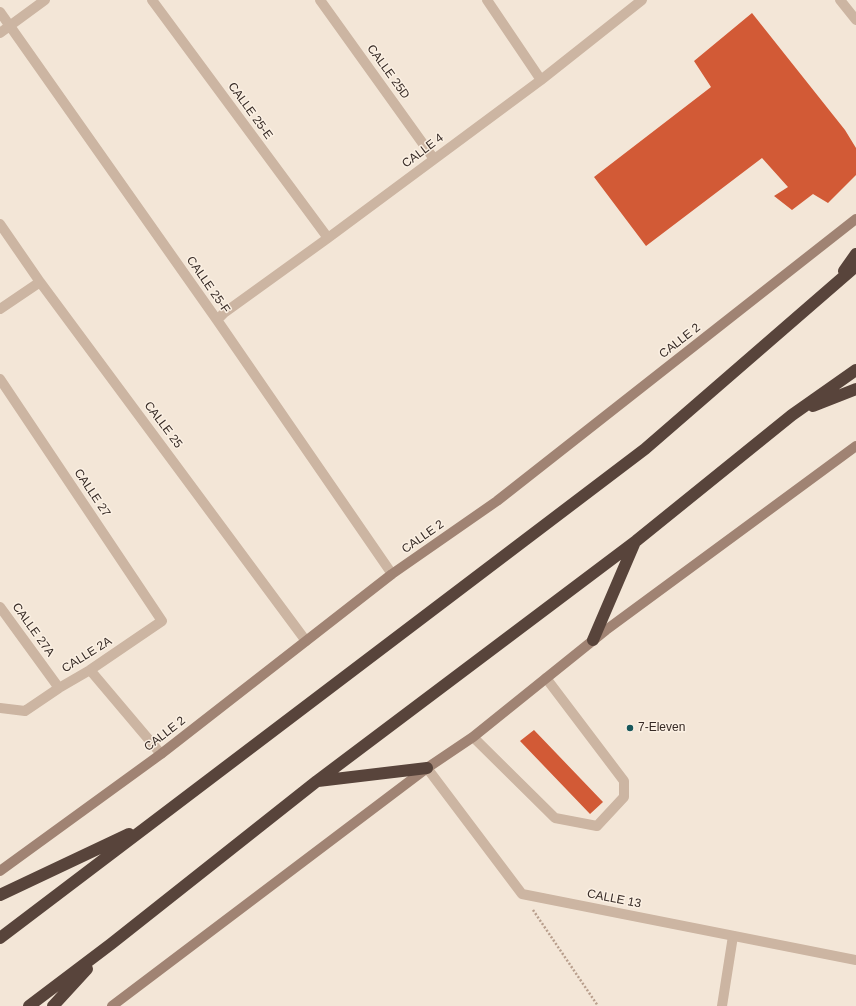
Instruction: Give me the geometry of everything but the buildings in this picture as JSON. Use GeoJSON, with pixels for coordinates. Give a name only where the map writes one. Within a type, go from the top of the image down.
{"type":"FeatureCollection","features":[{"type":"Feature","properties":{"kind":"highway"},"geometry":{"type":"LineString","coordinates":[[833,285],[856,254]]}},
{"type":"Feature","properties":{"kind":"highway"},"geometry":{"type":"LineString","coordinates":[[0,938],[645,448],[856,266]]}},
{"type":"Feature","properties":{"kind":"highway"},"geometry":{"type":"LineString","coordinates":[[29,1006],[111,944],[317,781],[636,541],[792,415],[856,370]]}},
{"type":"Feature","properties":{"kind":"highway"},"geometry":{"type":"LineString","coordinates":[[792,415],[856,389]]}},
{"type":"Feature","properties":{"kind":"highway"},"geometry":{"type":"LineString","coordinates":[[593,640],[636,541]]}},
{"type":"Feature","properties":{"kind":"highway"},"geometry":{"type":"LineString","coordinates":[[317,781],[427,768]]}},
{"type":"Feature","properties":{"kind":"highway"},"geometry":{"type":"LineString","coordinates":[[0,896],[152,823]]}},
{"type":"Feature","properties":{"kind":"highway"},"geometry":{"type":"LineString","coordinates":[[52,1006],[111,944]]}},
{"type":"Feature","properties":{"kind":"main road","name":"CALLE 2"},"geometry":{"type":"LineString","coordinates":[[0,871],[161,754],[392,574],[497,501],[856,219]]}},
{"type":"Feature","properties":{"kind":"main road"},"geometry":{"type":"LineString","coordinates":[[112,1006],[427,768],[473,737],[593,640],[856,446]]}},
{"type":"Feature","properties":{"kind":"street"},"geometry":{"type":"LineString","coordinates":[[0,33],[45,0]]}},
{"type":"Feature","properties":{"kind":"street","name":"CALLE 25-E"},"geometry":{"type":"LineString","coordinates":[[152,0],[328,238]]}},
{"type":"Feature","properties":{"kind":"street","name":"CALLE 25D"},"geometry":{"type":"LineString","coordinates":[[320,0],[434,159]]}},
{"type":"Feature","properties":{"kind":"street"},"geometry":{"type":"LineString","coordinates":[[487,0],[541,80]]}},
{"type":"Feature","properties":{"kind":"street","name":"CALLE 4"},"geometry":{"type":"LineString","coordinates":[[217,320],[224,313],[541,80],[642,0]]}},
{"type":"Feature","properties":{"kind":"street"},"geometry":{"type":"LineString","coordinates":[[840,0],[856,20]]}},
{"type":"Feature","properties":{"kind":"street","name":"CALLE 25-F"},"geometry":{"type":"LineString","coordinates":[[0,12],[217,320],[392,574]]}},
{"type":"Feature","properties":{"kind":"street","name":"CALLE 25"},"geometry":{"type":"LineString","coordinates":[[0,224],[40,282],[306,640]]}},
{"type":"Feature","properties":{"kind":"street"},"geometry":{"type":"LineString","coordinates":[[0,309],[40,282]]}},
{"type":"Feature","properties":{"kind":"street","name":"CALLE 27"},"geometry":{"type":"LineString","coordinates":[[0,379],[162,621]]}},
{"type":"Feature","properties":{"kind":"street","name":"CALLE 27A"},"geometry":{"type":"LineString","coordinates":[[0,607],[60,688]]}},
{"type":"Feature","properties":{"kind":"street","name":"CALLE 2A"},"geometry":{"type":"LineString","coordinates":[[0,708],[25,711],[90,670],[162,621]]}},
{"type":"Feature","properties":{"kind":"street"},"geometry":{"type":"LineString","coordinates":[[90,670],[161,754]]}},
{"type":"Feature","properties":{"kind":"street"},"geometry":{"type":"LineString","coordinates":[[473,737],[555,818],[597,826],[624,797],[624,781],[546,678]]}},
{"type":"Feature","properties":{"kind":"street"},"geometry":{"type":"LineString","coordinates":[[427,768],[522,894]]}},
{"type":"Feature","properties":{"kind":"street","name":"CALLE 13"},"geometry":{"type":"LineString","coordinates":[[522,894],[856,960]]}},
{"type":"Feature","properties":{"kind":"street"},"geometry":{"type":"LineString","coordinates":[[722,1006],[733,936]]}},
{"type":"Feature","properties":{"kind":"path"},"geometry":{"type":"LineString","coordinates":[[522,894],[598,1006]]}},
{"type":"Feature","properties":{"kind":"place","name":"7-Eleven"},"geometry":{"type":"Point","coordinates":[630,728]}}]}
